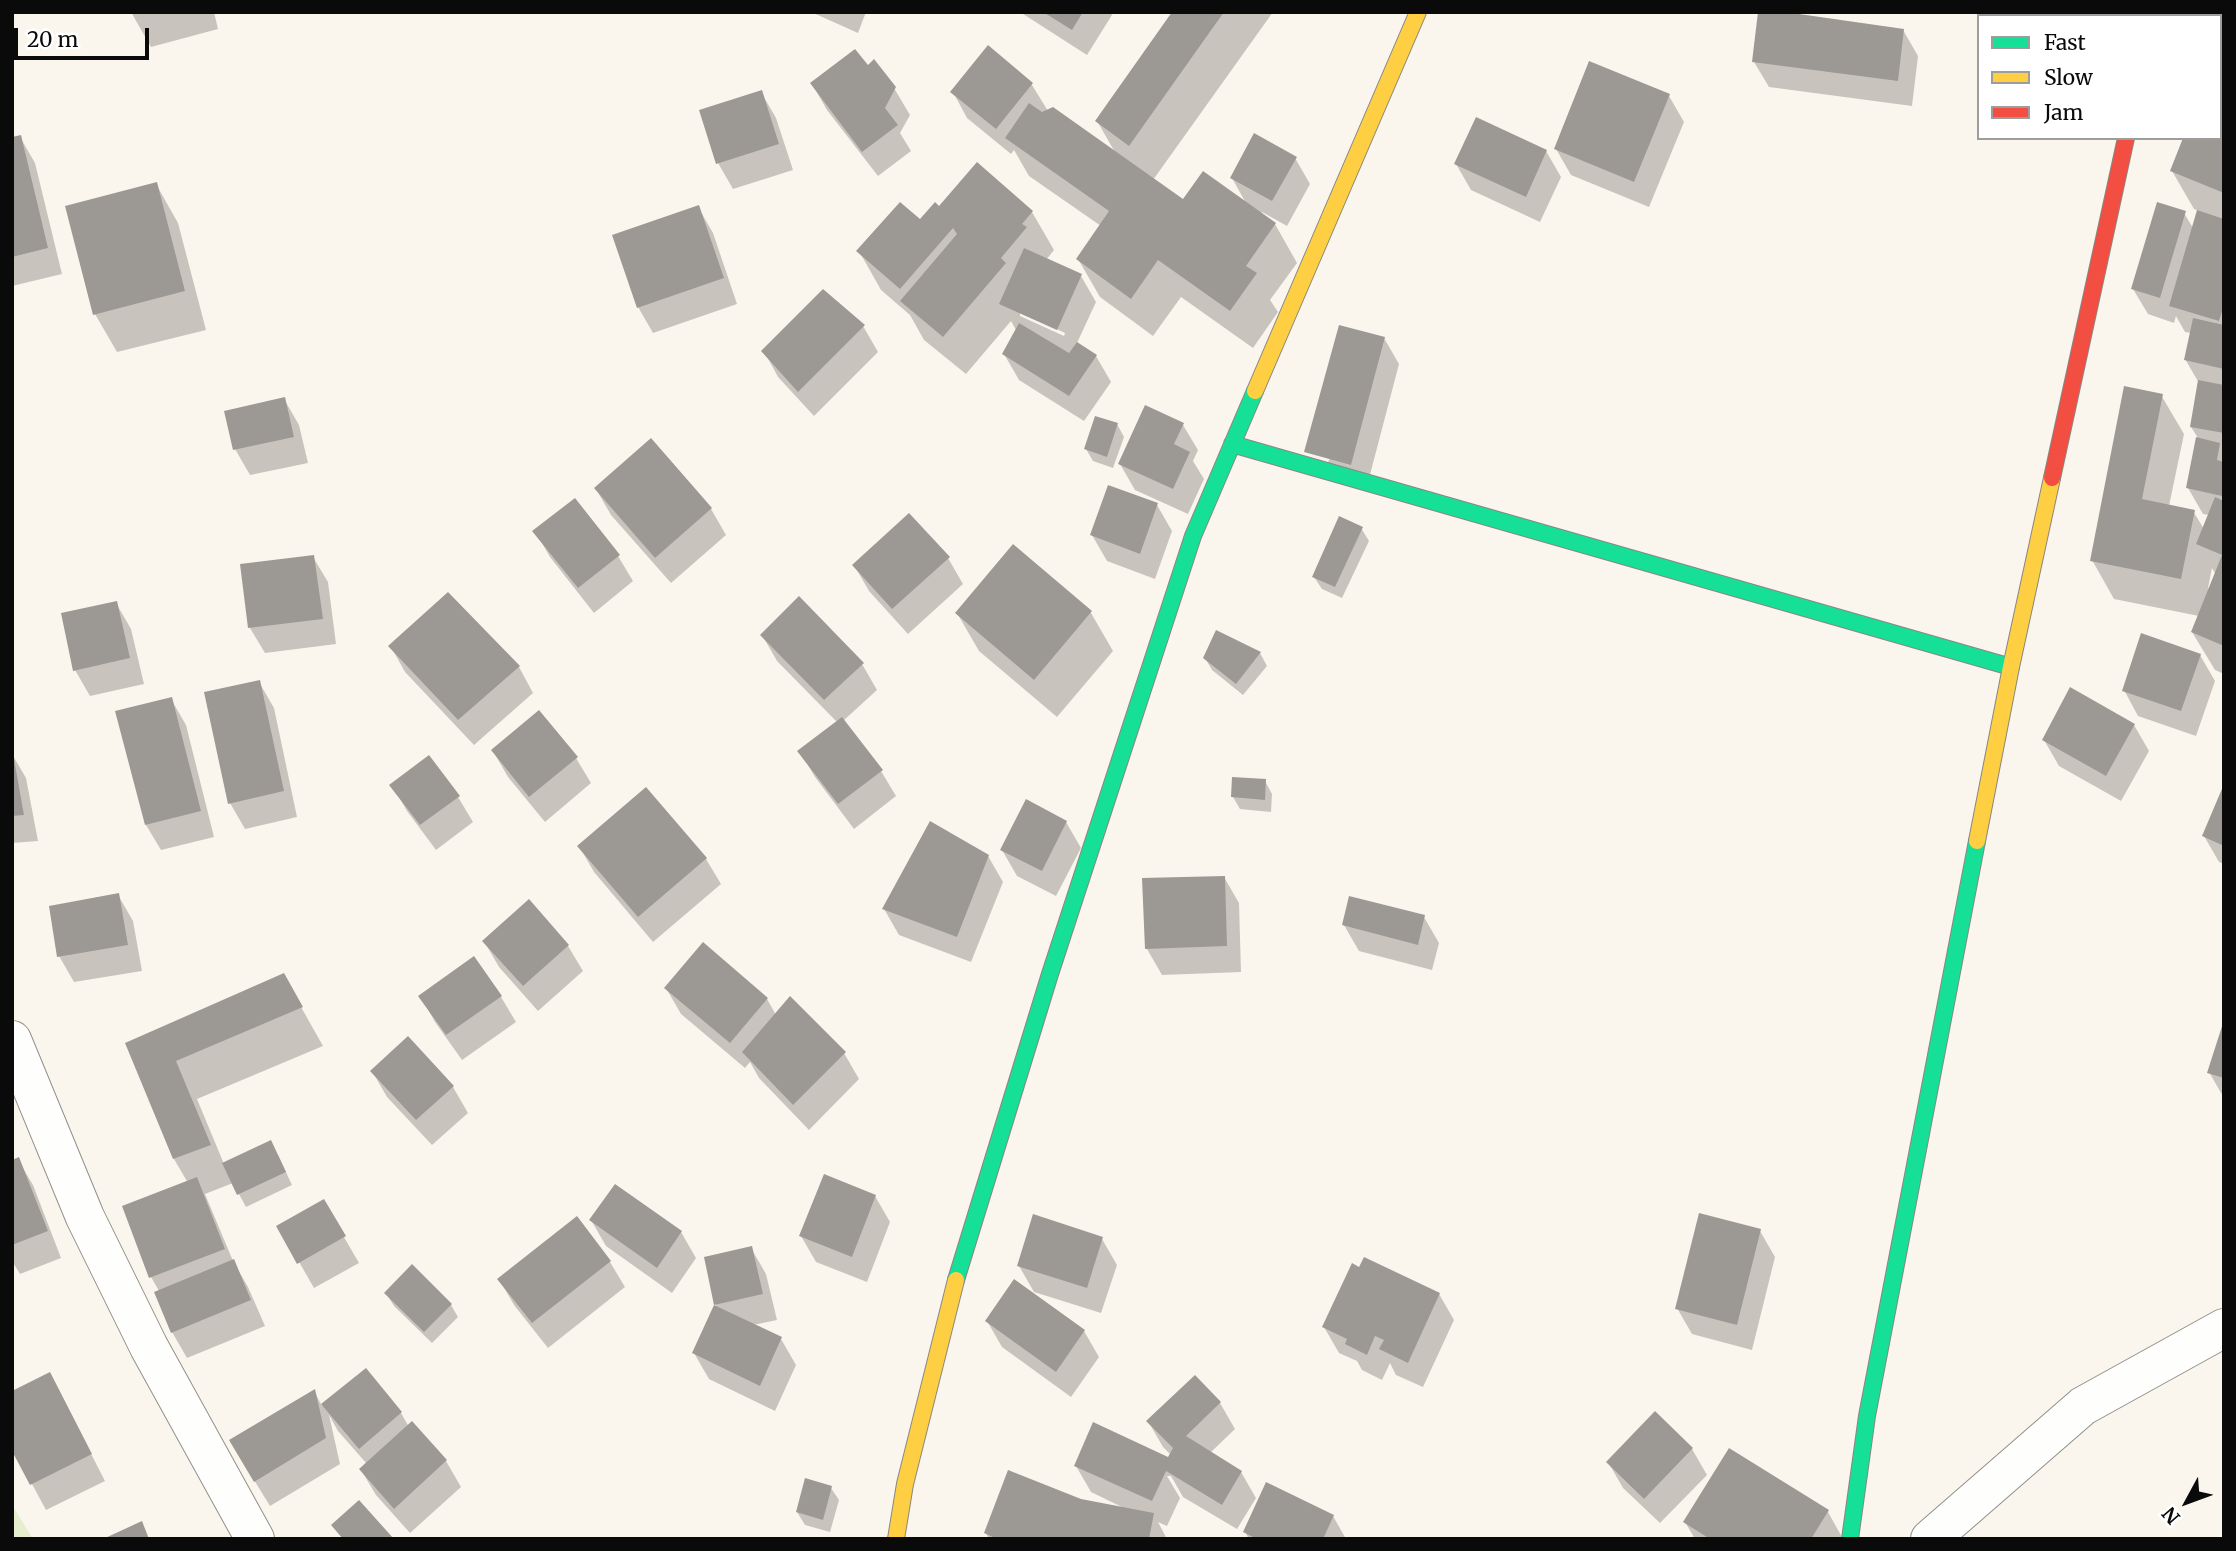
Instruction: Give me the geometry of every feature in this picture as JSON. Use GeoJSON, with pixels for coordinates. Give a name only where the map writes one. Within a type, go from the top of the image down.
{"type":"FeatureCollection","features":[{"type":"Feature","properties":{"kind":"street"},"geometry":{"type":"LineString","coordinates":[[895,1539],[905,1484],[964,1249],[1054,961],[1193,536],[1418,12]]}},
{"type":"Feature","properties":{"kind":"street"},"geometry":{"type":"LineString","coordinates":[[1850,1539],[1867,1416],[2011,667],[2126,140]]}},
{"type":"Feature","properties":{"kind":"street"},"geometry":{"type":"LineString","coordinates":[[1233,444],[2011,667]]}},
{"type":"Feature","properties":{"kind":"street"},"geometry":{"type":"LineString","coordinates":[[12,1040],[91,1228],[149,1347],[255,1539]]}},
{"type":"Feature","properties":{"kind":"street"},"geometry":{"type":"LineString","coordinates":[[1930,1539],[2083,1406],[2224,1328]]}},
{"type":"Feature","properties":{"kind":"green space"},"geometry":{"type":"Polygon","coordinates":[[[12,1505],[33,1539],[12,1539],[12,1505]]]}},
{"type":"Feature","properties":{"kind":"building"},"geometry":{"type":"Polygon","coordinates":[[[1043,12],[1083,12],[1072,30],[1043,12]]]}},
{"type":"Feature","properties":{"kind":"building"},"geometry":{"type":"Polygon","coordinates":[[[1172,12],[1224,12],[1129,146],[1095,121],[1172,12]]]}},
{"type":"Feature","properties":{"kind":"building"},"geometry":{"type":"Polygon","coordinates":[[[1758,12],[1785,12],[1904,29],[1898,81],[1752,62],[1758,12]]]}},
{"type":"Feature","properties":{"kind":"building"},"geometry":{"type":"Polygon","coordinates":[[[988,45],[1033,83],[996,129],[950,92],[988,45]]]}},
{"type":"Feature","properties":{"kind":"building"},"geometry":{"type":"Polygon","coordinates":[[[855,49],[868,65],[874,59],[896,87],[885,108],[898,125],[862,152],[810,83],[855,49]]]}},
{"type":"Feature","properties":{"kind":"building"},"geometry":{"type":"Polygon","coordinates":[[[1589,61],[1670,94],[1634,182],[1554,149],[1589,61]]]}},
{"type":"Feature","properties":{"kind":"building"},"geometry":{"type":"Polygon","coordinates":[[[762,90],[779,144],[716,164],[699,110],[762,90]]]}},
{"type":"Feature","properties":{"kind":"building"},"geometry":{"type":"Polygon","coordinates":[[[2222,90],[2224,91],[2224,193],[2170,171],[2182,140],[2222,140],[2222,90]]]}},
{"type":"Feature","properties":{"kind":"building"},"geometry":{"type":"Polygon","coordinates":[[[1029,103],[1042,112],[1053,107],[1183,199],[1203,171],[1276,223],[1246,266],[1257,273],[1230,311],[1158,260],[1131,299],[1076,259],[1109,211],[1005,138],[1029,103]]]}},
{"type":"Feature","properties":{"kind":"building"},"geometry":{"type":"Polygon","coordinates":[[[1476,117],[1547,150],[1526,197],[1454,164],[1476,117]]]}},
{"type":"Feature","properties":{"kind":"building"},"geometry":{"type":"Polygon","coordinates":[[[1254,133],[1297,157],[1272,201],[1230,178],[1254,133]]]}},
{"type":"Feature","properties":{"kind":"building"},"geometry":{"type":"Polygon","coordinates":[[[21,135],[48,248],[12,257],[12,137],[21,135]]]}},
{"type":"Feature","properties":{"kind":"building"},"geometry":{"type":"Polygon","coordinates":[[[977,162],[1033,211],[1022,224],[1027,227],[1001,258],[1006,263],[943,337],[900,301],[957,234],[953,228],[900,289],[856,251],[900,202],[920,219],[935,202],[939,206],[977,162]]]}},
{"type":"Feature","properties":{"kind":"building"},"geometry":{"type":"Polygon","coordinates":[[[157,182],[185,291],[93,315],[65,206],[157,182]]]}},
{"type":"Feature","properties":{"kind":"building"},"geometry":{"type":"Polygon","coordinates":[[[2157,202],[2186,211],[2160,298],[2131,289],[2157,202]]]}},
{"type":"Feature","properties":{"kind":"building"},"geometry":{"type":"Polygon","coordinates":[[[699,205],[724,278],[637,308],[612,235],[699,205]]]}},
{"type":"Feature","properties":{"kind":"building"},"geometry":{"type":"Polygon","coordinates":[[[2197,210],[2224,219],[2224,305],[2219,321],[2169,306],[2197,210]]]}},
{"type":"Feature","properties":{"kind":"building"},"geometry":{"type":"Polygon","coordinates":[[[1024,248],[1082,274],[1057,330],[999,304],[1024,248]]]}},
{"type":"Feature","properties":{"kind":"building"},"geometry":{"type":"Polygon","coordinates":[[[823,289],[865,325],[798,392],[761,351],[823,289]]]}},
{"type":"Feature","properties":{"kind":"building"},"geometry":{"type":"Polygon","coordinates":[[[2193,318],[2224,325],[2224,369],[2184,360],[2193,318]]]}},
{"type":"Feature","properties":{"kind":"building"},"geometry":{"type":"Polygon","coordinates":[[[1019,323],[1069,353],[1077,342],[1097,355],[1069,396],[1002,354],[1019,323]]]}},
{"type":"Feature","properties":{"kind":"building"},"geometry":{"type":"Polygon","coordinates":[[[1339,325],[1385,337],[1351,465],[1304,452],[1339,325]]]}},
{"type":"Feature","properties":{"kind":"building"},"geometry":{"type":"Polygon","coordinates":[[[2198,380],[2224,385],[2224,433],[2190,427],[2198,380]]]}},
{"type":"Feature","properties":{"kind":"building"},"geometry":{"type":"Polygon","coordinates":[[[2124,386],[2163,394],[2142,499],[2195,510],[2181,579],[2090,561],[2124,386]]]}},
{"type":"Feature","properties":{"kind":"building"},"geometry":{"type":"Polygon","coordinates":[[[285,397],[294,437],[233,450],[224,411],[285,397]]]}},
{"type":"Feature","properties":{"kind":"building"},"geometry":{"type":"Polygon","coordinates":[[[1145,405],[1184,423],[1174,444],[1190,452],[1173,489],[1118,464],[1145,405]]]}},
{"type":"Feature","properties":{"kind":"building"},"geometry":{"type":"Polygon","coordinates":[[[1095,416],[1118,423],[1107,457],[1084,449],[1095,416]]]}},
{"type":"Feature","properties":{"kind":"building"},"geometry":{"type":"Polygon","coordinates":[[[2196,437],[2220,443],[2217,460],[2224,462],[2222,496],[2186,488],[2196,437]]]}},
{"type":"Feature","properties":{"kind":"building"},"geometry":{"type":"Polygon","coordinates":[[[651,438],[712,508],[655,558],[594,488],[651,438]]]}},
{"type":"Feature","properties":{"kind":"building"},"geometry":{"type":"Polygon","coordinates":[[[1108,485],[1158,503],[1140,554],[1090,535],[1108,485]]]}},
{"type":"Feature","properties":{"kind":"building"},"geometry":{"type":"Polygon","coordinates":[[[2215,497],[2224,501],[2224,646],[2191,632],[2222,555],[2196,544],[2215,497]]]}},
{"type":"Feature","properties":{"kind":"building"},"geometry":{"type":"Polygon","coordinates":[[[575,498],[620,555],[578,588],[532,531],[575,498]]]}},
{"type":"Feature","properties":{"kind":"building"},"geometry":{"type":"Polygon","coordinates":[[[909,513],[950,557],[892,609],[852,565],[909,513]]]}},
{"type":"Feature","properties":{"kind":"building"},"geometry":{"type":"Polygon","coordinates":[[[1339,516],[1363,527],[1335,587],[1312,577],[1339,516]]]}},
{"type":"Feature","properties":{"kind":"building"},"geometry":{"type":"Polygon","coordinates":[[[1013,544],[1092,611],[1034,680],[955,613],[1013,544]]]}},
{"type":"Feature","properties":{"kind":"building"},"geometry":{"type":"Polygon","coordinates":[[[314,555],[323,619],[248,628],[240,564],[314,555]]]}},
{"type":"Feature","properties":{"kind":"building"},"geometry":{"type":"Polygon","coordinates":[[[448,592],[520,666],[458,720],[388,646],[448,592]]]}},
{"type":"Feature","properties":{"kind":"building"},"geometry":{"type":"Polygon","coordinates":[[[799,596],[864,663],[824,700],[760,635],[799,596]]]}},
{"type":"Feature","properties":{"kind":"building"},"geometry":{"type":"Polygon","coordinates":[[[117,601],[130,658],[73,671],[61,613],[117,601]]]}},
{"type":"Feature","properties":{"kind":"building"},"geometry":{"type":"Polygon","coordinates":[[[1216,630],[1261,652],[1236,684],[1203,658],[1216,630]]]}},
{"type":"Feature","properties":{"kind":"building"},"geometry":{"type":"Polygon","coordinates":[[[2141,633],[2201,654],[2181,711],[2122,691],[2141,633]]]}},
{"type":"Feature","properties":{"kind":"building"},"geometry":{"type":"Polygon","coordinates":[[[260,680],[284,791],[228,804],[204,692],[260,680]]]}},
{"type":"Feature","properties":{"kind":"building"},"geometry":{"type":"Polygon","coordinates":[[[2070,687],[2135,724],[2106,776],[2042,740],[2070,687]]]}},
{"type":"Feature","properties":{"kind":"building"},"geometry":{"type":"Polygon","coordinates":[[[172,697],[201,811],[145,825],[115,711],[172,697]]]}},
{"type":"Feature","properties":{"kind":"building"},"geometry":{"type":"Polygon","coordinates":[[[539,710],[578,757],[529,797],[491,750],[539,710]]]}},
{"type":"Feature","properties":{"kind":"building"},"geometry":{"type":"Polygon","coordinates":[[[842,717],[883,770],[838,804],[797,751],[842,717]]]}},
{"type":"Feature","properties":{"kind":"building"},"geometry":{"type":"Polygon","coordinates":[[[429,755],[460,796],[420,825],[389,785],[429,755]]]}},
{"type":"Feature","properties":{"kind":"building"},"geometry":{"type":"Polygon","coordinates":[[[14,759],[24,815],[12,816],[14,759]]]}},
{"type":"Feature","properties":{"kind":"building"},"geometry":{"type":"Polygon","coordinates":[[[1232,777],[1266,779],[1265,800],[1231,797],[1232,777]]]}},
{"type":"Feature","properties":{"kind":"building"},"geometry":{"type":"Polygon","coordinates":[[[2224,784],[2224,846],[2202,836],[2224,784]]]}},
{"type":"Feature","properties":{"kind":"building"},"geometry":{"type":"Polygon","coordinates":[[[646,787],[707,858],[638,917],[577,846],[646,787]]]}},
{"type":"Feature","properties":{"kind":"building"},"geometry":{"type":"Polygon","coordinates":[[[1026,799],[1067,821],[1042,871],[1000,850],[1026,799]]]}},
{"type":"Feature","properties":{"kind":"building"},"geometry":{"type":"Polygon","coordinates":[[[930,821],[989,855],[957,937],[882,909],[930,821]]]}},
{"type":"Feature","properties":{"kind":"building"},"geometry":{"type":"Polygon","coordinates":[[[1225,876],[1227,946],[1145,949],[1142,878],[1225,876]]]}},
{"type":"Feature","properties":{"kind":"building"},"geometry":{"type":"Polygon","coordinates":[[[119,893],[128,945],[57,957],[49,906],[119,893]]]}},
{"type":"Feature","properties":{"kind":"building"},"geometry":{"type":"Polygon","coordinates":[[[1349,896],[1425,915],[1418,945],[1342,925],[1349,896]]]}},
{"type":"Feature","properties":{"kind":"building"},"geometry":{"type":"Polygon","coordinates":[[[529,899],[569,945],[523,986],[482,941],[529,899]]]}},
{"type":"Feature","properties":{"kind":"building"},"geometry":{"type":"Polygon","coordinates":[[[703,942],[768,998],[730,1043],[664,988],[703,942]]]}},
{"type":"Feature","properties":{"kind":"building"},"geometry":{"type":"Polygon","coordinates":[[[474,956],[502,996],[446,1035],[418,996],[474,956]]]}},
{"type":"Feature","properties":{"kind":"building"},"geometry":{"type":"Polygon","coordinates":[[[284,973],[303,1007],[176,1061],[211,1145],[173,1159],[125,1043],[284,973]]]}},
{"type":"Feature","properties":{"kind":"building"},"geometry":{"type":"Polygon","coordinates":[[[790,996],[846,1052],[793,1105],[742,1052],[790,996]]]}},
{"type":"Feature","properties":{"kind":"building"},"geometry":{"type":"Polygon","coordinates":[[[2224,1020],[2224,1078],[2207,1073],[2224,1020]]]}},
{"type":"Feature","properties":{"kind":"building"},"geometry":{"type":"Polygon","coordinates":[[[408,1036],[454,1086],[416,1120],[370,1071],[408,1036]]]}},
{"type":"Feature","properties":{"kind":"building"},"geometry":{"type":"Polygon","coordinates":[[[271,1140],[286,1172],[237,1195],[222,1163],[271,1140]]]}},
{"type":"Feature","properties":{"kind":"building"},"geometry":{"type":"Polygon","coordinates":[[[19,1157],[48,1231],[12,1245],[12,1160],[19,1157]]]}},
{"type":"Feature","properties":{"kind":"building"},"geometry":{"type":"Polygon","coordinates":[[[824,1174],[876,1195],[852,1257],[799,1236],[824,1174]]]}},
{"type":"Feature","properties":{"kind":"building"},"geometry":{"type":"Polygon","coordinates":[[[197,1177],[225,1249],[149,1278],[122,1206],[197,1177]]]}},
{"type":"Feature","properties":{"kind":"building"},"geometry":{"type":"Polygon","coordinates":[[[615,1184],[682,1231],[657,1268],[589,1220],[615,1184]]]}},
{"type":"Feature","properties":{"kind":"building"},"geometry":{"type":"Polygon","coordinates":[[[324,1199],[346,1236],[297,1264],[276,1226],[324,1199]]]}},
{"type":"Feature","properties":{"kind":"building"},"geometry":{"type":"Polygon","coordinates":[[[1699,1213],[1761,1229],[1737,1325],[1675,1309],[1699,1213]]]}},
{"type":"Feature","properties":{"kind":"building"},"geometry":{"type":"Polygon","coordinates":[[[1033,1214],[1103,1237],[1087,1288],[1017,1266],[1033,1214]]]}},
{"type":"Feature","properties":{"kind":"building"},"geometry":{"type":"Polygon","coordinates":[[[577,1216],[611,1261],[532,1323],[497,1279],[577,1216]]]}},
{"type":"Feature","properties":{"kind":"building"},"geometry":{"type":"Polygon","coordinates":[[[752,1246],[763,1294],[714,1305],[704,1257],[752,1246]]]}},
{"type":"Feature","properties":{"kind":"building"},"geometry":{"type":"Polygon","coordinates":[[[1364,1257],[1440,1293],[1408,1363],[1379,1349],[1384,1340],[1375,1336],[1367,1355],[1345,1344],[1347,1339],[1322,1327],[1352,1263],[1359,1267],[1364,1257]]]}},
{"type":"Feature","properties":{"kind":"building"},"geometry":{"type":"Polygon","coordinates":[[[234,1259],[251,1300],[171,1333],[154,1292],[234,1259]]]}},
{"type":"Feature","properties":{"kind":"building"},"geometry":{"type":"Polygon","coordinates":[[[412,1264],[452,1304],[424,1332],[384,1293],[412,1264]]]}},
{"type":"Feature","properties":{"kind":"building"},"geometry":{"type":"Polygon","coordinates":[[[1014,1279],[1085,1330],[1056,1372],[985,1321],[1014,1279]]]}},
{"type":"Feature","properties":{"kind":"building"},"geometry":{"type":"Polygon","coordinates":[[[714,1305],[782,1337],[760,1386],[692,1353],[714,1305]]]}},
{"type":"Feature","properties":{"kind":"building"},"geometry":{"type":"Polygon","coordinates":[[[366,1368],[402,1412],[359,1449],[321,1404],[366,1368]]]}},
{"type":"Feature","properties":{"kind":"building"},"geometry":{"type":"Polygon","coordinates":[[[50,1372],[92,1454],[30,1485],[12,1451],[12,1391],[50,1372]]]}},
{"type":"Feature","properties":{"kind":"building"},"geometry":{"type":"Polygon","coordinates":[[[1195,1375],[1221,1402],[1186,1436],[1242,1471],[1222,1505],[1166,1471],[1152,1501],[1074,1466],[1093,1422],[1168,1457],[1173,1448],[1146,1421],[1195,1375]]]}},
{"type":"Feature","properties":{"kind":"building"},"geometry":{"type":"Polygon","coordinates":[[[315,1389],[326,1438],[254,1482],[229,1440],[315,1389]]]}},
{"type":"Feature","properties":{"kind":"building"},"geometry":{"type":"Polygon","coordinates":[[[1655,1411],[1693,1448],[1644,1499],[1606,1462],[1655,1411]]]}},
{"type":"Feature","properties":{"kind":"building"},"geometry":{"type":"Polygon","coordinates":[[[412,1421],[447,1460],[394,1509],[359,1469],[412,1421]]]}},
{"type":"Feature","properties":{"kind":"building"},"geometry":{"type":"Polygon","coordinates":[[[1729,1448],[1829,1510],[1811,1539],[1710,1539],[1683,1522],[1729,1448]]]}},
{"type":"Feature","properties":{"kind":"building"},"geometry":{"type":"Polygon","coordinates":[[[1008,1470],[1081,1499],[1154,1513],[1149,1539],[997,1539],[984,1533],[1008,1470]]]}},
{"type":"Feature","properties":{"kind":"building"},"geometry":{"type":"Polygon","coordinates":[[[805,1478],[832,1486],[823,1520],[796,1512],[805,1478]]]}},
{"type":"Feature","properties":{"kind":"building"},"geometry":{"type":"Polygon","coordinates":[[[1266,1482],[1334,1515],[1323,1539],[1257,1539],[1243,1532],[1266,1482]]]}},
{"type":"Feature","properties":{"kind":"building"},"geometry":{"type":"Polygon","coordinates":[[[359,1500],[394,1539],[343,1539],[331,1525],[359,1500]]]}},
{"type":"Feature","properties":{"kind":"building"},"geometry":{"type":"Polygon","coordinates":[[[142,1521],[149,1539],[103,1539],[142,1521]]]}},
{"type":"Feature","properties":{"kind":"traffic: fast"},"geometry":{"type":"LineString","coordinates":[[956,1280],[1050,974],[1193,536],[1255,391]]}},
{"type":"Feature","properties":{"kind":"traffic: fast"},"geometry":{"type":"LineString","coordinates":[[1232,444],[2011,667]]}},
{"type":"Feature","properties":{"kind":"traffic: fast"},"geometry":{"type":"LineString","coordinates":[[1850,1539],[1867,1416],[1977,841]]}},
{"type":"Feature","properties":{"kind":"traffic: slow"},"geometry":{"type":"LineString","coordinates":[[1255,391],[1418,12]]}},
{"type":"Feature","properties":{"kind":"traffic: slow"},"geometry":{"type":"LineString","coordinates":[[1977,841],[2052,478]]}},
{"type":"Feature","properties":{"kind":"traffic: slow"},"geometry":{"type":"LineString","coordinates":[[896,1539],[905,1484],[956,1280]]}},
{"type":"Feature","properties":{"kind":"traffic: jam"},"geometry":{"type":"LineString","coordinates":[[2052,478],[2126,140]]}}]}
